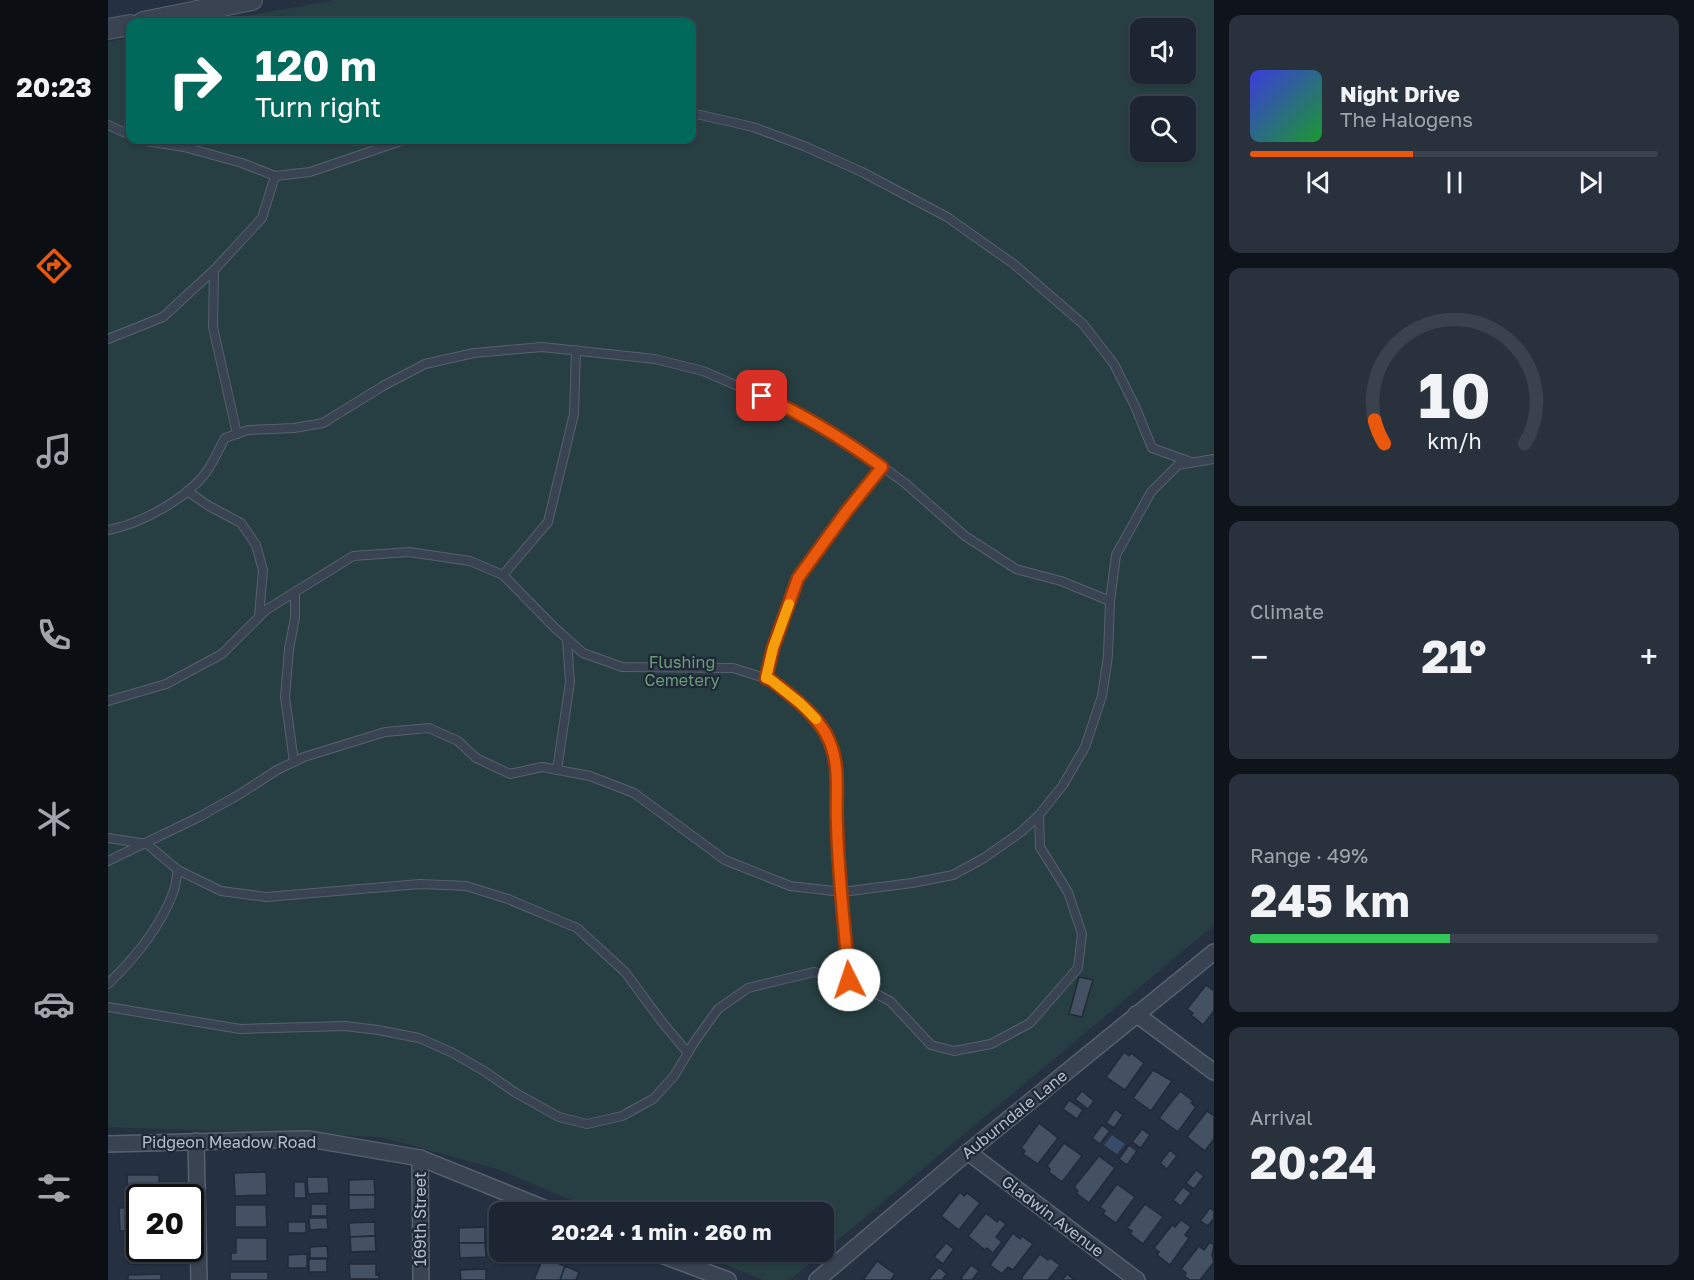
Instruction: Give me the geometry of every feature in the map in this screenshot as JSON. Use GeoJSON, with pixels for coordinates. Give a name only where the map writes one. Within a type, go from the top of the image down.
{"type":"FeatureCollection","features":[{"type":"Feature","properties":{"kind":"street"},"geometry":{"type":"LineString","coordinates":[[152,18],[176,8],[252,0]]}},
{"type":"Feature","properties":{"kind":"street"},"geometry":{"type":"LineString","coordinates":[[108,29],[126,26]]}},
{"type":"Feature","properties":{"kind":"street","name":"Auburndale Lane"},"geometry":{"type":"LineString","coordinates":[[817,1280],[968,1152],[1214,952]]}},
{"type":"Feature","properties":{"kind":"street"},"geometry":{"type":"LineString","coordinates":[[1136,1014],[1214,1072]]}},
{"type":"Feature","properties":{"kind":"street","name":"Pidgeon Meadow Road"},"geometry":{"type":"LineString","coordinates":[[108,1144],[309,1139],[420,1158],[529,1202]]}},
{"type":"Feature","properties":{"kind":"street"},"geometry":{"type":"LineString","coordinates":[[196,1141],[199,1280]]}},
{"type":"Feature","properties":{"kind":"street","name":"Gladwin Avenue"},"geometry":{"type":"LineString","coordinates":[[968,1152],[1137,1280]]}},
{"type":"Feature","properties":{"kind":"street","name":"169th Street"},"geometry":{"type":"LineString","coordinates":[[420,1158],[421,1280]]}},
{"type":"Feature","properties":{"kind":"street"},"geometry":{"type":"LineString","coordinates":[[680,1262],[728,1280]]}},
{"type":"Feature","properties":{"kind":"lane"},"geometry":{"type":"LineString","coordinates":[[696,114],[753,128],[804,146],[862,172],[947,217],[1015,265],[1083,324],[1114,364],[1135,406],[1152,448],[1193,462]]}},
{"type":"Feature","properties":{"kind":"lane"},"geometry":{"type":"LineString","coordinates":[[108,124],[126,133]]}},
{"type":"Feature","properties":{"kind":"lane"},"geometry":{"type":"LineString","coordinates":[[165,144],[184,147],[275,176],[310,172],[392,144]]}},
{"type":"Feature","properties":{"kind":"lane"},"geometry":{"type":"LineString","coordinates":[[108,339],[163,317],[214,270],[262,218],[275,176]]}},
{"type":"Feature","properties":{"kind":"lane"},"geometry":{"type":"LineString","coordinates":[[214,270],[213,327],[237,434]]}},
{"type":"Feature","properties":{"kind":"lane"},"geometry":{"type":"LineString","coordinates":[[108,530],[156,512],[182,496],[207,472],[225,438],[248,430],[294,428],[323,423],[383,386],[425,364],[474,353],[542,347],[655,359],[703,371],[782,405],[856,447],[906,484],[965,536],[1016,569],[1060,581],[1110,601]]}},
{"type":"Feature","properties":{"kind":"lane"},"geometry":{"type":"LineString","coordinates":[[503,575],[548,522],[573,414],[576,350]]}},
{"type":"Feature","properties":{"kind":"lane"},"geometry":{"type":"LineString","coordinates":[[108,861],[147,844],[294,762],[385,732],[429,728],[458,741],[477,758],[510,774],[542,767],[590,776],[634,793],[724,860],[789,886],[842,892],[912,883],[953,874],[993,852],[1021,832],[1039,815],[1063,785],[1085,747],[1102,696],[1108,656],[1110,601],[1116,555],[1151,492],[1178,465],[1214,459]]}},
{"type":"Feature","properties":{"kind":"lane"},"geometry":{"type":"LineString","coordinates":[[766,678],[773,648],[798,578],[882,467]]}},
{"type":"Feature","properties":{"kind":"lane"},"geometry":{"type":"LineString","coordinates":[[187,491],[208,506],[241,524],[256,545],[263,570],[260,616]]}},
{"type":"Feature","properties":{"kind":"lane"},"geometry":{"type":"LineString","coordinates":[[108,701],[166,684],[222,654],[266,609],[353,556],[409,552],[470,561],[503,575],[582,652],[622,667],[733,668],[771,680],[811,713],[824,730],[833,750],[837,779],[837,824],[849,980]]}},
{"type":"Feature","properties":{"kind":"lane"},"geometry":{"type":"LineString","coordinates":[[294,762],[285,697],[289,649],[295,618],[295,592]]}},
{"type":"Feature","properties":{"kind":"lane"},"geometry":{"type":"LineString","coordinates":[[557,770],[570,682],[567,639]]}},
{"type":"Feature","properties":{"kind":"lane"},"geometry":{"type":"LineString","coordinates":[[108,1007],[240,1029],[345,1026],[419,1038],[451,1052],[559,1117],[586,1124],[622,1116],[653,1099],[674,1076],[718,1009],[748,988],[814,972],[849,980],[890,1001],[931,1045],[954,1051],[991,1044],[1030,1023],[1077,968],[1082,934],[1068,892],[1040,847],[1039,815]]}},
{"type":"Feature","properties":{"kind":"lane"},"geometry":{"type":"LineString","coordinates":[[108,838],[147,844],[178,870],[221,891],[266,897],[420,884],[466,886],[508,899],[577,928],[626,972],[662,1022],[688,1053]]}},
{"type":"Feature","properties":{"kind":"lane"},"geometry":{"type":"LineString","coordinates":[[108,984],[127,966],[154,928],[174,892],[178,870]]}},
{"type":"Feature","properties":{"kind":"green space","name":"Flushing Cemetery"},"geometry":{"type":"Polygon","coordinates":[[[335,0],[1214,0],[1214,925],[834,1243],[834,1202],[576,1202],[497,1169],[380,1137],[108,1127],[108,42],[126,39],[126,144],[696,144],[696,18],[235,18],[335,0]]]}},
{"type":"Feature","properties":{"kind":"green space","name":"Flushing Cemetery"},"geometry":{"type":"Polygon","coordinates":[[[720,1262],[811,1262],[790,1280],[763,1280],[720,1262]]]}},
{"type":"Feature","properties":{"kind":"water"},"geometry":{"type":"Polygon","coordinates":[[[1112,1135],[1125,1144],[1117,1154],[1104,1145],[1112,1135]]]}},
{"type":"Feature","properties":{"kind":"building"},"geometry":{"type":"Polygon","coordinates":[[[1079,977],[1093,980],[1082,1017],[1069,1014],[1079,977]]]}},
{"type":"Feature","properties":{"kind":"building"},"geometry":{"type":"Polygon","coordinates":[[[1206,985],[1214,991],[1214,1011],[1203,1025],[1187,1009],[1206,985]]]}},
{"type":"Feature","properties":{"kind":"building"},"geometry":{"type":"Polygon","coordinates":[[[1124,1052],[1129,1056],[1131,1053],[1144,1063],[1125,1090],[1106,1077],[1124,1052]]]}},
{"type":"Feature","properties":{"kind":"building"},"geometry":{"type":"Polygon","coordinates":[[[1153,1070],[1172,1081],[1151,1111],[1133,1098],[1153,1070]]]}},
{"type":"Feature","properties":{"kind":"building"},"geometry":{"type":"Polygon","coordinates":[[[1082,1091],[1094,1101],[1088,1109],[1075,1099],[1082,1091]]]}},
{"type":"Feature","properties":{"kind":"building"},"geometry":{"type":"Polygon","coordinates":[[[1180,1091],[1193,1101],[1191,1103],[1196,1107],[1178,1132],[1159,1118],[1180,1091]]]}},
{"type":"Feature","properties":{"kind":"building"},"geometry":{"type":"Polygon","coordinates":[[[1069,1100],[1083,1110],[1077,1119],[1063,1109],[1069,1100]]]}},
{"type":"Feature","properties":{"kind":"building"},"geometry":{"type":"Polygon","coordinates":[[[1115,1109],[1123,1115],[1114,1128],[1106,1123],[1115,1109]]]}},
{"type":"Feature","properties":{"kind":"building"},"geometry":{"type":"Polygon","coordinates":[[[1207,1111],[1214,1116],[1214,1139],[1205,1151],[1187,1137],[1207,1111]]]}},
{"type":"Feature","properties":{"kind":"building"},"geometry":{"type":"Polygon","coordinates":[[[1039,1123],[1058,1138],[1038,1164],[1023,1154],[1025,1151],[1021,1148],[1039,1123]]]}},
{"type":"Feature","properties":{"kind":"building"},"geometry":{"type":"Polygon","coordinates":[[[1102,1125],[1110,1131],[1100,1144],[1092,1138],[1102,1125]]]}},
{"type":"Feature","properties":{"kind":"building"},"geometry":{"type":"Polygon","coordinates":[[[1142,1129],[1150,1135],[1141,1148],[1132,1142],[1142,1129]]]}},
{"type":"Feature","properties":{"kind":"building"},"geometry":{"type":"Polygon","coordinates":[[[1064,1143],[1082,1156],[1062,1182],[1049,1172],[1050,1169],[1047,1166],[1064,1143]]]}},
{"type":"Feature","properties":{"kind":"building"},"geometry":{"type":"Polygon","coordinates":[[[1129,1145],[1137,1151],[1127,1165],[1119,1159],[1129,1145]]]}},
{"type":"Feature","properties":{"kind":"building"},"geometry":{"type":"Polygon","coordinates":[[[1170,1150],[1177,1156],[1167,1169],[1160,1163],[1170,1150]]]}},
{"type":"Feature","properties":{"kind":"building"},"geometry":{"type":"Polygon","coordinates":[[[1099,1156],[1115,1168],[1089,1203],[1076,1193],[1078,1191],[1074,1187],[1099,1156]]]}},
{"type":"Feature","properties":{"kind":"building"},"geometry":{"type":"Polygon","coordinates":[[[1196,1170],[1204,1176],[1194,1189],[1186,1183],[1196,1170]]]}},
{"type":"Feature","properties":{"kind":"building"},"geometry":{"type":"Polygon","coordinates":[[[266,1172],[267,1195],[235,1196],[234,1173],[266,1172]]]}},
{"type":"Feature","properties":{"kind":"building"},"geometry":{"type":"Polygon","coordinates":[[[127,1175],[159,1175],[159,1184],[127,1184],[127,1175]]]}},
{"type":"Feature","properties":{"kind":"building"},"geometry":{"type":"Polygon","coordinates":[[[307,1177],[328,1177],[329,1193],[308,1194],[307,1177]]]}},
{"type":"Feature","properties":{"kind":"building"},"geometry":{"type":"Polygon","coordinates":[[[374,1179],[375,1195],[349,1195],[349,1180],[374,1179]]]}},
{"type":"Feature","properties":{"kind":"building"},"geometry":{"type":"Polygon","coordinates":[[[294,1182],[305,1182],[306,1198],[294,1198],[294,1182]]]}},
{"type":"Feature","properties":{"kind":"building"},"geometry":{"type":"Polygon","coordinates":[[[1117,1184],[1135,1197],[1116,1223],[1103,1214],[1105,1211],[1100,1207],[1117,1184]]]}},
{"type":"Feature","properties":{"kind":"building"},"geometry":{"type":"Polygon","coordinates":[[[1183,1187],[1191,1193],[1181,1206],[1173,1200],[1183,1187]]]}},
{"type":"Feature","properties":{"kind":"building"},"geometry":{"type":"Polygon","coordinates":[[[960,1192],[964,1196],[967,1193],[980,1203],[959,1230],[941,1216],[960,1192]]]}},
{"type":"Feature","properties":{"kind":"building"},"geometry":{"type":"Polygon","coordinates":[[[349,1195],[375,1195],[375,1209],[349,1210],[349,1195]]]}},
{"type":"Feature","properties":{"kind":"building"},"geometry":{"type":"Polygon","coordinates":[[[311,1204],[327,1204],[327,1216],[311,1216],[311,1204]]]}},
{"type":"Feature","properties":{"kind":"building"},"geometry":{"type":"Polygon","coordinates":[[[1145,1204],[1163,1217],[1143,1244],[1130,1234],[1132,1231],[1127,1228],[1145,1204]]]}},
{"type":"Feature","properties":{"kind":"building"},"geometry":{"type":"Polygon","coordinates":[[[235,1205],[266,1205],[267,1227],[235,1227],[235,1205]]]}},
{"type":"Feature","properties":{"kind":"building"},"geometry":{"type":"Polygon","coordinates":[[[119,1208],[126,1208],[126,1231],[120,1231],[119,1208]]]}},
{"type":"Feature","properties":{"kind":"building"},"geometry":{"type":"Polygon","coordinates":[[[1210,1208],[1214,1211],[1214,1218],[1208,1226],[1200,1221],[1210,1208]]]}},
{"type":"Feature","properties":{"kind":"building"},"geometry":{"type":"Polygon","coordinates":[[[986,1213],[997,1222],[999,1219],[1006,1224],[996,1237],[1002,1242],[993,1253],[987,1248],[985,1250],[968,1236],[986,1213]]]}},
{"type":"Feature","properties":{"kind":"building"},"geometry":{"type":"Polygon","coordinates":[[[309,1218],[327,1218],[328,1229],[310,1230],[309,1218]]]}},
{"type":"Feature","properties":{"kind":"building"},"geometry":{"type":"Polygon","coordinates":[[[1181,1220],[1191,1227],[1185,1235],[1189,1238],[1170,1265],[1157,1255],[1159,1252],[1154,1248],[1172,1225],[1175,1227],[1181,1220]]]}},
{"type":"Feature","properties":{"kind":"building"},"geometry":{"type":"Polygon","coordinates":[[[288,1222],[306,1222],[306,1233],[288,1233],[288,1222]]]}},
{"type":"Feature","properties":{"kind":"building"},"geometry":{"type":"Polygon","coordinates":[[[375,1222],[375,1236],[350,1237],[349,1223],[375,1222]]]}},
{"type":"Feature","properties":{"kind":"building"},"geometry":{"type":"Polygon","coordinates":[[[485,1227],[485,1243],[459,1243],[459,1228],[485,1227]]]}},
{"type":"Feature","properties":{"kind":"building"},"geometry":{"type":"Polygon","coordinates":[[[1013,1233],[1020,1239],[1022,1236],[1033,1244],[1013,1270],[1008,1267],[1002,1274],[990,1265],[1013,1233]]]}},
{"type":"Feature","properties":{"kind":"building"},"geometry":{"type":"Polygon","coordinates":[[[375,1236],[376,1251],[351,1252],[350,1237],[375,1236]]]}},
{"type":"Feature","properties":{"kind":"building"},"geometry":{"type":"Polygon","coordinates":[[[236,1238],[267,1238],[267,1261],[231,1261],[231,1253],[236,1253],[236,1238]]]}},
{"type":"Feature","properties":{"kind":"building"},"geometry":{"type":"Polygon","coordinates":[[[1210,1242],[1214,1245],[1212,1255],[1214,1262],[1200,1280],[1190,1280],[1184,1276],[1186,1273],[1181,1269],[1199,1246],[1204,1250],[1210,1242]]]}},
{"type":"Feature","properties":{"kind":"building"},"geometry":{"type":"Polygon","coordinates":[[[459,1243],[485,1243],[486,1257],[460,1258],[459,1243]]]}},
{"type":"Feature","properties":{"kind":"building"},"geometry":{"type":"Polygon","coordinates":[[[946,1243],[954,1249],[943,1264],[934,1257],[946,1243]]]}},
{"type":"Feature","properties":{"kind":"building"},"geometry":{"type":"Polygon","coordinates":[[[327,1246],[328,1258],[310,1258],[310,1247],[327,1246]]]}},
{"type":"Feature","properties":{"kind":"building"},"geometry":{"type":"Polygon","coordinates":[[[307,1254],[307,1268],[288,1268],[288,1255],[307,1254]]]}},
{"type":"Feature","properties":{"kind":"building"},"geometry":{"type":"Polygon","coordinates":[[[1040,1254],[1060,1265],[1048,1280],[1022,1280],[1022,1277],[1040,1254]]]}},
{"type":"Feature","properties":{"kind":"building"},"geometry":{"type":"Polygon","coordinates":[[[309,1259],[327,1259],[327,1272],[309,1272],[309,1259]]]}},
{"type":"Feature","properties":{"kind":"building"},"geometry":{"type":"Polygon","coordinates":[[[877,1261],[895,1274],[891,1280],[863,1280],[877,1261]]]}},
{"type":"Feature","properties":{"kind":"building"},"geometry":{"type":"Polygon","coordinates":[[[129,1262],[161,1263],[129,1264],[129,1262]]]}},
{"type":"Feature","properties":{"kind":"building"},"geometry":{"type":"Polygon","coordinates":[[[541,1262],[554,1262],[565,1266],[560,1280],[534,1280],[541,1262]]]}},
{"type":"Feature","properties":{"kind":"building"},"geometry":{"type":"Polygon","coordinates":[[[349,1264],[376,1264],[376,1275],[379,1274],[379,1279],[350,1279],[349,1264]]]}},
{"type":"Feature","properties":{"kind":"building"},"geometry":{"type":"Polygon","coordinates":[[[971,1265],[979,1271],[972,1280],[963,1280],[961,1278],[971,1265]]]}},
{"type":"Feature","properties":{"kind":"building"},"geometry":{"type":"Polygon","coordinates":[[[565,1266],[579,1272],[576,1280],[560,1280],[565,1266]]]}},
{"type":"Feature","properties":{"kind":"building"},"geometry":{"type":"Polygon","coordinates":[[[939,1267],[947,1274],[942,1280],[928,1280],[939,1267]]]}},
{"type":"Feature","properties":{"kind":"building"},"geometry":{"type":"Polygon","coordinates":[[[486,1269],[486,1280],[461,1280],[460,1270],[486,1269]]]}},
{"type":"Feature","properties":{"kind":"building"},"geometry":{"type":"Polygon","coordinates":[[[230,1272],[268,1272],[268,1280],[230,1280],[230,1272]]]}},
{"type":"Feature","properties":{"kind":"building"},"geometry":{"type":"Polygon","coordinates":[[[161,1274],[161,1280],[128,1280],[128,1275],[161,1274]]]}},
{"type":"Feature","properties":{"kind":"building"},"geometry":{"type":"Polygon","coordinates":[[[1067,1274],[1075,1280],[1062,1280],[1067,1274]]]}},
{"type":"Feature","properties":{"kind":"slow traffic"},"geometry":{"type":"LineString","coordinates":[[789,604],[773,648],[766,678],[800,703],[816,719]]}},
{"type":"Feature","properties":{"kind":"route"},"geometry":{"type":"LineString","coordinates":[[762,396],[856,447],[882,467],[798,578],[773,648],[766,678],[811,713],[820,724],[833,750],[836,764],[837,824],[849,980]]}}]}
